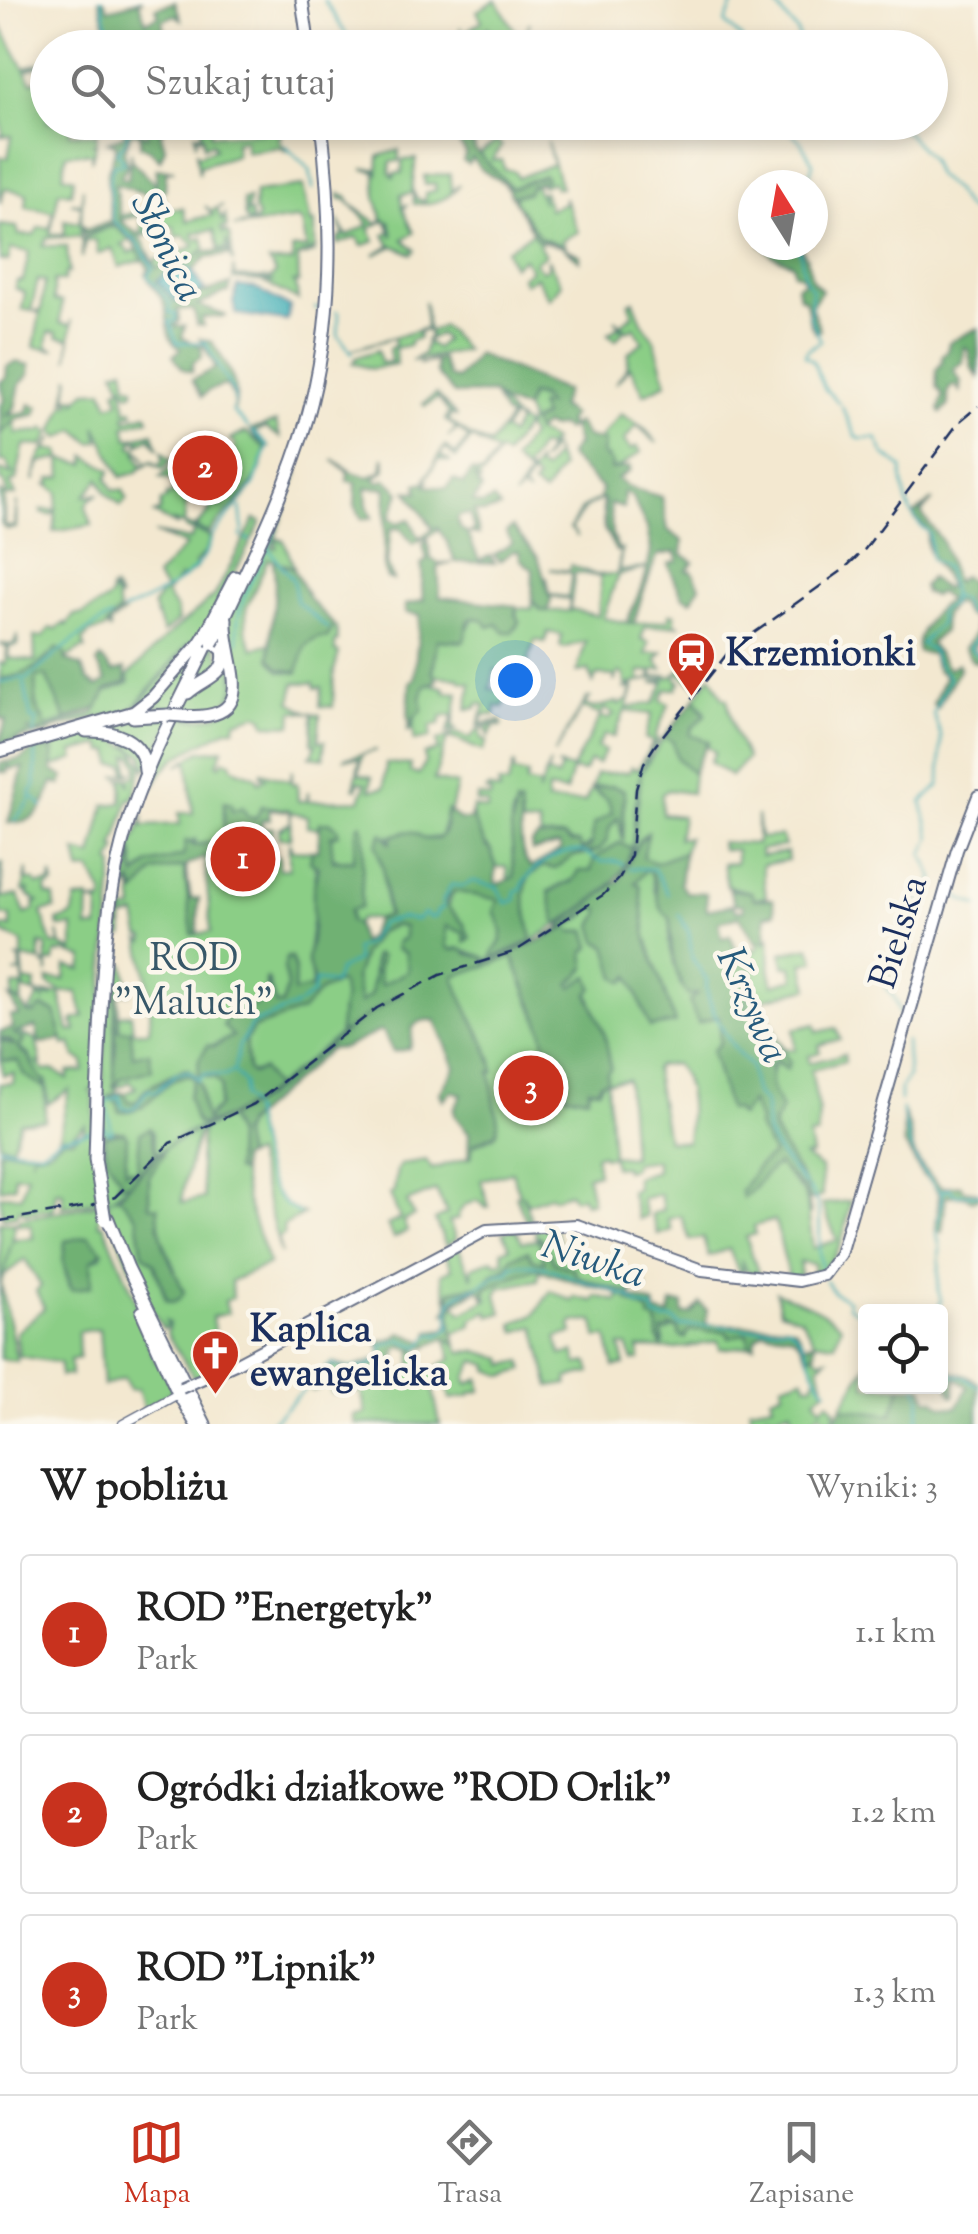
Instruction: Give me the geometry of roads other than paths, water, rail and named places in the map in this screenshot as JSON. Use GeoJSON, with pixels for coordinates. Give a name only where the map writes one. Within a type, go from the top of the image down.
{"type":"FeatureCollection","features":[{"type":"Feature","properties":{"kind":"highway"},"geometry":{"type":"LineString","coordinates":[[299,0],[303,30]]}},
{"type":"Feature","properties":{"kind":"highway"},"geometry":{"type":"LineString","coordinates":[[204,1424],[127,1275],[107,1219],[95,1159],[111,894],[125,831],[144,778],[274,501],[303,419],[320,331],[325,212],[319,140]]}},
{"type":"Feature","properties":{"kind":"highway"},"geometry":{"type":"LineString","coordinates":[[0,752],[125,716],[153,697],[209,639],[228,610],[284,486],[306,420],[319,362],[330,242],[319,140]]}},
{"type":"Feature","properties":{"kind":"highway"},"geometry":{"type":"LineString","coordinates":[[56,736],[143,715],[213,714],[223,708],[234,693],[236,674],[226,630],[228,610]]}},
{"type":"Feature","properties":{"kind":"highway"},"geometry":{"type":"LineString","coordinates":[[99,1094],[111,924],[122,858],[147,779],[209,639]]}},
{"type":"Feature","properties":{"kind":"highway"},"geometry":{"type":"LineString","coordinates":[[109,720],[135,707],[190,643],[211,639],[223,650],[224,664],[217,674],[188,693]]}},
{"type":"Feature","properties":{"kind":"highway"},"geometry":{"type":"LineString","coordinates":[[76,733],[106,732],[132,742],[144,760],[144,778]]}},
{"type":"Feature","properties":{"kind":"highway"},"geometry":{"type":"LineString","coordinates":[[107,1219],[204,1424]]}},
{"type":"Feature","properties":{"kind":"highway"},"geometry":{"type":"LineString","coordinates":[[127,1275],[204,1424]]}},
{"type":"Feature","properties":{"kind":"highway"},"geometry":{"type":"LineString","coordinates":[[148,1308],[204,1424]]}},
{"type":"Feature","properties":{"kind":"main road","name":"Bielska"},"geometry":{"type":"LineString","coordinates":[[186,1388],[488,1230],[577,1225],[710,1272],[800,1281],[821,1277],[834,1266],[840,1254],[947,884],[978,796]]}},
{"type":"Feature","properties":{"kind":"main road"},"geometry":{"type":"LineString","coordinates":[[123,1424],[186,1388]]}},
{"type":"Feature","properties":{"kind":"water"},"geometry":{"type":"Polygon","coordinates":[[[180,268],[192,270],[205,290],[176,302],[157,281],[180,268]]]}},
{"type":"Feature","properties":{"kind":"water"},"geometry":{"type":"Polygon","coordinates":[[[238,286],[255,288],[290,307],[287,321],[236,314],[233,302],[238,286]]]}},
{"type":"Feature","properties":{"kind":"waterway","name":"Słonica"},"geometry":{"type":"LineString","coordinates":[[101,0],[110,30]]}},
{"type":"Feature","properties":{"kind":"waterway"},"geometry":{"type":"LineString","coordinates":[[324,0],[343,30]]}},
{"type":"Feature","properties":{"kind":"waterway"},"geometry":{"type":"LineString","coordinates":[[732,30],[725,23],[735,0]]}},
{"type":"Feature","properties":{"kind":"waterway"},"geometry":{"type":"LineString","coordinates":[[771,0],[796,30]]}},
{"type":"Feature","properties":{"kind":"waterway","name":"Słonica"},"geometry":{"type":"LineString","coordinates":[[126,140],[117,152],[124,163],[113,165],[109,182],[113,220],[140,246],[153,268],[147,276],[170,303],[169,313],[176,314],[175,321],[169,321],[177,343],[205,342],[233,392],[232,411],[248,427]]}},
{"type":"Feature","properties":{"kind":"waterway"},"geometry":{"type":"LineString","coordinates":[[457,140],[461,143]]}},
{"type":"Feature","properties":{"kind":"waterway"},"geometry":{"type":"LineString","coordinates":[[799,140],[813,163],[811,170]]}},
{"type":"Feature","properties":{"kind":"waterway"},"geometry":{"type":"LineString","coordinates":[[913,140],[930,159],[936,175],[955,191],[965,207],[978,215]]}},
{"type":"Feature","properties":{"kind":"waterway"},"geometry":{"type":"LineString","coordinates":[[285,146],[310,170],[313,189]]}},
{"type":"Feature","properties":{"kind":"waterway"},"geometry":{"type":"LineString","coordinates":[[802,260],[805,279],[812,289],[810,317],[821,341],[805,355],[813,361],[824,388],[839,403]]}},
{"type":"Feature","properties":{"kind":"waterway"},"geometry":{"type":"LineString","coordinates":[[315,308],[320,309]]}},
{"type":"Feature","properties":{"kind":"waterway"},"geometry":{"type":"LineString","coordinates":[[336,311],[338,335],[352,353]]}},
{"type":"Feature","properties":{"kind":"waterway"},"geometry":{"type":"LineString","coordinates":[[842,407],[856,436],[876,438],[884,454],[902,468],[907,504],[929,533],[931,559],[945,567],[952,593],[950,605],[939,611],[940,623],[921,644],[932,650],[949,678],[933,713],[941,736],[940,785],[922,802],[931,838],[923,854],[934,879],[925,896],[914,901],[911,918],[898,934],[897,955],[889,969],[886,988],[894,997],[902,1020]]}},
{"type":"Feature","properties":{"kind":"waterway","name":"Słonica"},"geometry":{"type":"LineString","coordinates":[[212,536],[254,485],[268,446],[252,431]]}},
{"type":"Feature","properties":{"kind":"waterway"},"geometry":{"type":"LineString","coordinates":[[238,642],[238,616],[288,491]]}},
{"type":"Feature","properties":{"kind":"waterway"},"geometry":{"type":"LineString","coordinates":[[240,507],[243,530]]}},
{"type":"Feature","properties":{"kind":"waterway"},"geometry":{"type":"LineString","coordinates":[[241,537],[242,533]]}},
{"type":"Feature","properties":{"kind":"waterway","name":"Słonica"},"geometry":{"type":"LineString","coordinates":[[123,611],[176,584],[199,564],[211,539]]}},
{"type":"Feature","properties":{"kind":"waterway"},"geometry":{"type":"LineString","coordinates":[[246,539],[250,540]]}},
{"type":"Feature","properties":{"kind":"waterway"},"geometry":{"type":"LineString","coordinates":[[268,548],[293,580],[297,602],[327,628]]}},
{"type":"Feature","properties":{"kind":"waterway"},"geometry":{"type":"LineString","coordinates":[[953,597],[961,600],[967,613],[978,620]]}},
{"type":"Feature","properties":{"kind":"waterway","name":"Słonica"},"geometry":{"type":"LineString","coordinates":[[34,735],[37,720],[31,719],[24,681],[76,639],[111,617]]}},
{"type":"Feature","properties":{"kind":"waterway"},"geometry":{"type":"LineString","coordinates":[[978,637],[969,647],[978,656]]}},
{"type":"Feature","properties":{"kind":"waterway"},"geometry":{"type":"LineString","coordinates":[[0,682],[23,678]]}},
{"type":"Feature","properties":{"kind":"waterway","name":"Słonica"},"geometry":{"type":"LineString","coordinates":[[14,821],[31,800],[35,786],[36,743]]}},
{"type":"Feature","properties":{"kind":"waterway"},"geometry":{"type":"LineString","coordinates":[[34,797],[43,807]]}},
{"type":"Feature","properties":{"kind":"waterway","name":"Krzywa"},"geometry":{"type":"LineString","coordinates":[[299,1004],[312,994],[315,981],[334,983],[339,970],[357,960],[355,949],[367,943],[381,923],[402,918],[417,920],[424,913],[435,917],[443,908],[451,885],[464,886],[473,881],[497,887],[506,903],[515,900],[516,891],[536,868],[561,854],[581,851],[600,861],[623,864]]}},
{"type":"Feature","properties":{"kind":"waterway","name":"Krzywa"},"geometry":{"type":"LineString","coordinates":[[630,868],[654,869],[668,894]]}},
{"type":"Feature","properties":{"kind":"waterway"},"geometry":{"type":"LineString","coordinates":[[951,888],[961,899],[978,906]]}},
{"type":"Feature","properties":{"kind":"waterway","name":"Krzywa"},"geometry":{"type":"LineString","coordinates":[[679,914],[689,933],[692,958],[707,980],[714,1013],[736,1051],[751,1066],[755,1090],[764,1101],[769,1138],[805,1185]]}},
{"type":"Feature","properties":{"kind":"waterway","name":"Krzywa"},"geometry":{"type":"LineString","coordinates":[[99,1135],[103,1126],[112,1132],[105,1100],[119,1095],[123,1108],[132,1108],[148,1090],[155,1092],[176,1074],[189,1071],[198,1080],[204,1074],[225,1076],[234,1071],[239,1046],[252,1024],[296,1006]]}},
{"type":"Feature","properties":{"kind":"waterway"},"geometry":{"type":"LineString","coordinates":[[900,1101],[900,1089],[908,1077],[906,1041]]}},
{"type":"Feature","properties":{"kind":"waterway"},"geometry":{"type":"LineString","coordinates":[[235,1073],[244,1083],[243,1097],[250,1105]]}},
{"type":"Feature","properties":{"kind":"waterway"},"geometry":{"type":"LineString","coordinates":[[251,1109],[270,1183],[277,1196],[300,1213]]}},
{"type":"Feature","properties":{"kind":"waterway"},"geometry":{"type":"LineString","coordinates":[[902,1109],[911,1150],[940,1192],[949,1188],[955,1195],[978,1194]]}},
{"type":"Feature","properties":{"kind":"waterway","name":"Krzywa"},"geometry":{"type":"LineString","coordinates":[[0,1147],[42,1151],[60,1138],[92,1131]]}},
{"type":"Feature","properties":{"kind":"waterway","name":"Krzywa"},"geometry":{"type":"LineString","coordinates":[[809,1188],[818,1208],[822,1269]]}},
{"type":"Feature","properties":{"kind":"waterway"},"geometry":{"type":"LineString","coordinates":[[940,1304],[937,1233],[942,1192]]}},
{"type":"Feature","properties":{"kind":"waterway","name":"Niwka"},"geometry":{"type":"LineString","coordinates":[[269,1424],[306,1388],[307,1373],[317,1374],[332,1364],[364,1367],[382,1356],[382,1346],[401,1340],[420,1347],[431,1334],[439,1335],[450,1327],[449,1313],[455,1297],[496,1274],[509,1272],[511,1266],[522,1264],[546,1268],[628,1296],[638,1305],[653,1309],[655,1316],[673,1319],[681,1326],[788,1326],[802,1341],[827,1390]]}},
{"type":"Feature","properties":{"kind":"waterway","name":"Krzywa"},"geometry":{"type":"LineString","coordinates":[[826,1281],[858,1313]]}},
{"type":"Feature","properties":{"kind":"waterway"},"geometry":{"type":"LineString","coordinates":[[948,1373],[964,1377],[978,1387]]}},
{"type":"Feature","properties":{"kind":"waterway","name":"Krzywa"},"geometry":{"type":"LineString","coordinates":[[917,1424],[920,1394]]}},
{"type":"Feature","properties":{"kind":"railway"},"geometry":{"type":"LineString","coordinates":[[0,1221],[91,1206],[115,1197],[170,1143],[254,1104],[377,1008],[440,975],[516,951],[603,895],[620,877],[631,855],[636,789],[654,747],[730,650],[843,570],[865,549],[959,422],[978,406]]}},
{"type":"Feature","properties":{"kind":"place","name":"Ogródki działkowe \"ROD Orlik\""},"geometry":{"type":"Point","coordinates":[205,468]}},
{"type":"Feature","properties":{"kind":"place","name":"Krzemionki"},"geometry":{"type":"Point","coordinates":[691,698]}},
{"type":"Feature","properties":{"kind":"place","name":"ROD \"Energetyk\""},"geometry":{"type":"Point","coordinates":[243,859]}},
{"type":"Feature","properties":{"kind":"place","name":"ROD \"Lipnik\""},"geometry":{"type":"Point","coordinates":[531,1088]}},
{"type":"Feature","properties":{"kind":"place","name":"Kaplica ewangelicka"},"geometry":{"type":"Point","coordinates":[215,1396]}},
{"type":"Feature","properties":{"kind":"park label","name":"ROD \"Maluch\""},"geometry":{"type":"Point","coordinates":[194,983]}}]}
